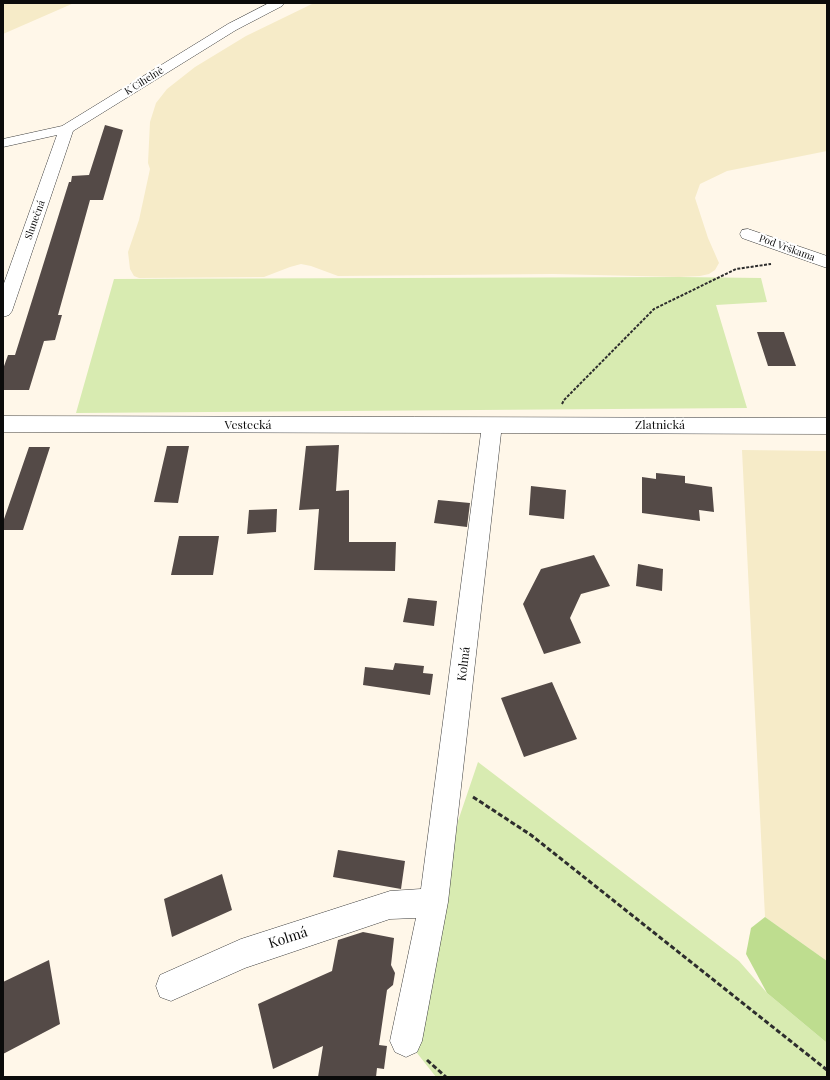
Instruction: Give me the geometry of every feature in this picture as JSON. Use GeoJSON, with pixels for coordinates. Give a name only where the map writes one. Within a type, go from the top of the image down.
{"type":"FeatureCollection","features":[{"type":"Feature","properties":{"kind":"street","name":"K Cihelně"},"geometry":{"type":"LineString","coordinates":[[3,143],[67,129],[232,27],[278,3]]}},
{"type":"Feature","properties":{"kind":"street","name":"Slunečná"},"geometry":{"type":"LineString","coordinates":[[3,311],[67,129]]}},
{"type":"Feature","properties":{"kind":"street","name":"Pod Vrškama"},"geometry":{"type":"LineString","coordinates":[[748,234],[827,262]]}},
{"type":"Feature","properties":{"kind":"street","name":"Vestecká"},"geometry":{"type":"LineString","coordinates":[[3,424],[492,426]]}},
{"type":"Feature","properties":{"kind":"street","name":"Zlatnická"},"geometry":{"type":"LineString","coordinates":[[492,426],[827,426]]}},
{"type":"Feature","properties":{"kind":"street","name":"Kolmá"},"geometry":{"type":"LineString","coordinates":[[406,1041],[434,902],[450,781],[492,426]]}},
{"type":"Feature","properties":{"kind":"street","name":"Kolmá"},"geometry":{"type":"LineString","coordinates":[[171,986],[241,954],[390,905],[434,902]]}},
{"type":"Feature","properties":{"kind":"path"},"geometry":{"type":"LineString","coordinates":[[553,425],[564,400],[654,309],[736,269],[772,263],[783,247]]}},
{"type":"Feature","properties":{"kind":"path"},"geometry":{"type":"LineString","coordinates":[[450,781],[531,835],[827,1070]]}},
{"type":"Feature","properties":{"kind":"shaded area"},"geometry":{"type":"Polygon","coordinates":[[[3,3],[74,3],[3,34],[3,3]]]}},
{"type":"Feature","properties":{"kind":"shaded area"},"geometry":{"type":"Polygon","coordinates":[[[314,3],[827,3],[827,151],[727,171],[700,184],[695,198],[708,238],[719,263],[715,270],[709,274],[700,276],[679,277],[553,274],[338,276],[301,264],[264,277],[139,278],[134,276],[130,269],[128,252],[139,220],[150,169],[148,163],[150,122],[156,103],[167,89],[195,67],[246,36],[314,3]]]}},
{"type":"Feature","properties":{"kind":"shaded area"},"geometry":{"type":"Polygon","coordinates":[[[742,450],[827,451],[827,961],[765,917],[742,450]]]}},
{"type":"Feature","properties":{"kind":"green space"},"geometry":{"type":"Polygon","coordinates":[[[761,278],[767,302],[716,305],[747,408],[76,413],[114,279],[761,278]]]}},
{"type":"Feature","properties":{"kind":"green space"},"geometry":{"type":"Polygon","coordinates":[[[478,762],[739,961],[767,993],[827,1043],[827,1077],[436,1077],[417,1053],[458,821],[478,762]]]}},
{"type":"Feature","properties":{"kind":"green space"},"geometry":{"type":"Polygon","coordinates":[[[765,917],[827,961],[827,1043],[767,993],[746,954],[751,928],[765,917]]]}},
{"type":"Feature","properties":{"kind":"building"},"geometry":{"type":"Polygon","coordinates":[[[105,125],[123,130],[103,200],[90,200],[58,315],[62,315],[55,340],[44,341],[29,390],[3,390],[3,369],[8,355],[15,355],[69,182],[71,182],[72,176],[89,175],[105,125]]]}},
{"type":"Feature","properties":{"kind":"building"},"geometry":{"type":"Polygon","coordinates":[[[757,332],[784,332],[796,366],[768,366],[757,332]]]}},
{"type":"Feature","properties":{"kind":"building"},"geometry":{"type":"Polygon","coordinates":[[[339,445],[336,491],[349,490],[349,542],[396,542],[395,571],[314,570],[319,509],[299,510],[306,446],[339,445]]]}},
{"type":"Feature","properties":{"kind":"building"},"geometry":{"type":"Polygon","coordinates":[[[167,446],[189,446],[178,503],[154,502],[167,446]]]}},
{"type":"Feature","properties":{"kind":"building"},"geometry":{"type":"Polygon","coordinates":[[[29,447],[50,447],[23,530],[3,530],[3,522],[29,447]]]}},
{"type":"Feature","properties":{"kind":"building"},"geometry":{"type":"Polygon","coordinates":[[[656,473],[685,476],[685,483],[712,487],[714,512],[699,510],[700,521],[642,513],[642,477],[656,479],[656,473]]]}},
{"type":"Feature","properties":{"kind":"building"},"geometry":{"type":"Polygon","coordinates":[[[531,486],[566,490],[564,519],[529,515],[531,486]]]}},
{"type":"Feature","properties":{"kind":"building"},"geometry":{"type":"Polygon","coordinates":[[[438,500],[470,503],[467,527],[434,523],[438,500]]]}},
{"type":"Feature","properties":{"kind":"building"},"geometry":{"type":"Polygon","coordinates":[[[277,509],[276,532],[247,534],[249,510],[277,509]]]}},
{"type":"Feature","properties":{"kind":"building"},"geometry":{"type":"Polygon","coordinates":[[[179,536],[219,536],[213,575],[171,575],[179,536]]]}},
{"type":"Feature","properties":{"kind":"building"},"geometry":{"type":"Polygon","coordinates":[[[594,555],[610,586],[581,594],[570,618],[581,643],[544,654],[523,604],[541,569],[594,555]]]}},
{"type":"Feature","properties":{"kind":"building"},"geometry":{"type":"Polygon","coordinates":[[[638,564],[663,569],[662,591],[636,586],[638,564]]]}},
{"type":"Feature","properties":{"kind":"building"},"geometry":{"type":"Polygon","coordinates":[[[408,598],[437,601],[434,626],[403,622],[408,598]]]}},
{"type":"Feature","properties":{"kind":"building"},"geometry":{"type":"Polygon","coordinates":[[[395,663],[424,666],[423,673],[433,674],[430,695],[363,685],[365,667],[393,670],[395,663]]]}},
{"type":"Feature","properties":{"kind":"building"},"geometry":{"type":"Polygon","coordinates":[[[552,682],[577,739],[524,757],[501,698],[552,682]]]}},
{"type":"Feature","properties":{"kind":"building"},"geometry":{"type":"Polygon","coordinates":[[[338,850],[405,861],[401,889],[333,877],[338,850]]]}},
{"type":"Feature","properties":{"kind":"building"},"geometry":{"type":"Polygon","coordinates":[[[222,874],[232,910],[172,937],[164,899],[222,874]]]}},
{"type":"Feature","properties":{"kind":"building"},"geometry":{"type":"Polygon","coordinates":[[[363,932],[394,938],[391,965],[395,973],[393,985],[387,990],[379,1045],[387,1046],[384,1069],[377,1068],[376,1077],[318,1077],[323,1046],[273,1069],[258,1004],[332,971],[338,940],[363,932]]]}},
{"type":"Feature","properties":{"kind":"building"},"geometry":{"type":"Polygon","coordinates":[[[49,960],[60,1024],[3,1054],[3,982],[49,960]]]}}]}
